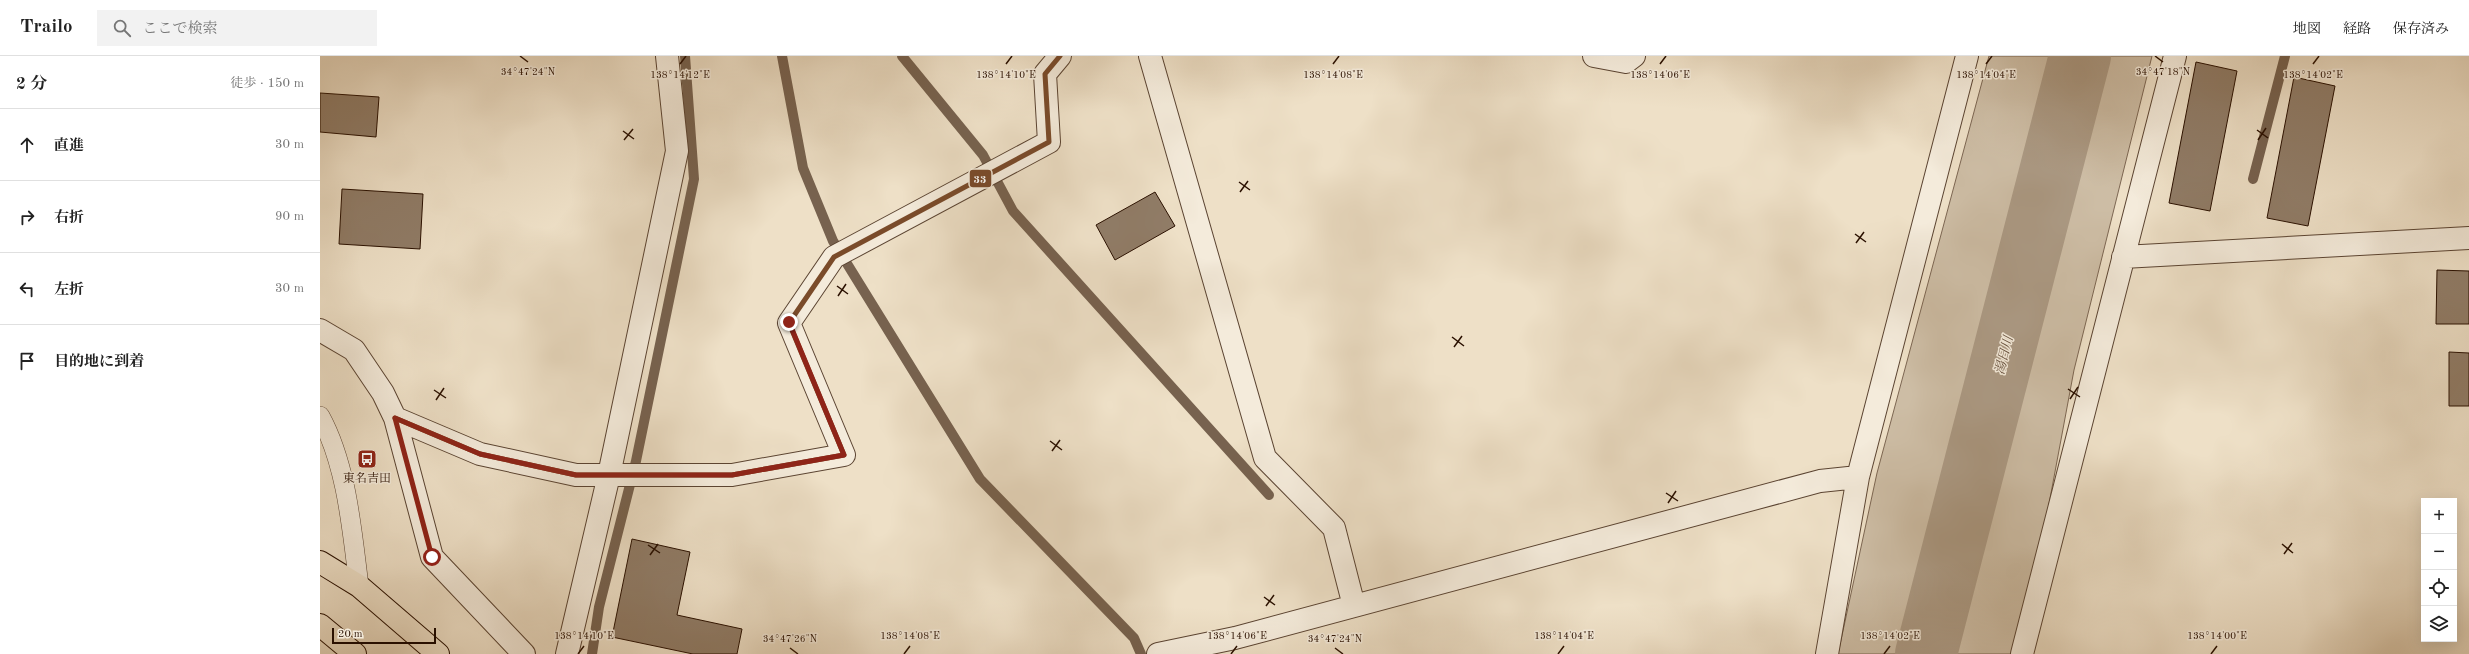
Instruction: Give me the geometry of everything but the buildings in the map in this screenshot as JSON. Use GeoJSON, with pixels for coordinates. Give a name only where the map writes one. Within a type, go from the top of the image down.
{"type":"FeatureCollection","features":[{"type":"Feature","properties":{"kind":"highway"},"geometry":{"type":"LineString","coordinates":[[320,562],[359,586],[438,654]]}},
{"type":"Feature","properties":{"kind":"highway"},"geometry":{"type":"LineString","coordinates":[[320,625],[354,654]]}},
{"type":"Feature","properties":{"kind":"highway"},"geometry":{"type":"LineString","coordinates":[[403,625],[424,654]]}},
{"type":"Feature","properties":{"kind":"street"},"geometry":{"type":"LineString","coordinates":[[566,654],[610,475],[678,151],[667,56]]}},
{"type":"Feature","properties":{"kind":"street"},"geometry":{"type":"LineString","coordinates":[[395,418],[480,454],[576,475],[732,475],[844,455],[789,322],[834,257],[1049,142],[1046,74],[1060,56]]}},
{"type":"Feature","properties":{"kind":"street"},"geometry":{"type":"LineString","coordinates":[[1150,56],[1265,458],[1334,528],[1354,606]]}},
{"type":"Feature","properties":{"kind":"street"},"geometry":{"type":"LineString","coordinates":[[1594,56],[1626,62],[1634,56]]}},
{"type":"Feature","properties":{"kind":"street"},"geometry":{"type":"LineString","coordinates":[[1827,654],[1858,477],[1967,56]]}},
{"type":"Feature","properties":{"kind":"street"},"geometry":{"type":"LineString","coordinates":[[2022,654],[2175,56]]}},
{"type":"Feature","properties":{"kind":"street"},"geometry":{"type":"LineString","coordinates":[[2123,257],[2469,238]]}},
{"type":"Feature","properties":{"kind":"street"},"geometry":{"type":"LineString","coordinates":[[320,330],[354,350],[383,393],[395,418],[432,557],[524,654]]}},
{"type":"Feature","properties":{"kind":"street"},"geometry":{"type":"LineString","coordinates":[[1162,653],[1235,638],[1820,481],[1858,477]]}},
{"type":"Feature","properties":{"kind":"lane"},"geometry":{"type":"LineString","coordinates":[[320,416],[329,433],[348,503],[359,586]]}},
{"type":"Feature","properties":{"kind":"shaded area"},"geometry":{"type":"Polygon","coordinates":[[[1989,56],[2152,56],[2074,370],[2021,654],[1838,654],[1877,473],[1989,56]]]}},
{"type":"Feature","properties":{"kind":"waterway"},"geometry":{"type":"LineString","coordinates":[[592,654],[599,607],[636,461],[694,179],[685,56]]}},
{"type":"Feature","properties":{"kind":"waterway"},"geometry":{"type":"LineString","coordinates":[[782,56],[803,168],[833,241],[980,479],[1134,638],[1141,654]]}},
{"type":"Feature","properties":{"kind":"waterway"},"geometry":{"type":"LineString","coordinates":[[902,56],[983,155],[1013,211],[1269,495]]}},
{"type":"Feature","properties":{"kind":"waterway","name":"湯日川"},"geometry":{"type":"LineString","coordinates":[[1926,654],[2080,56]]}},
{"type":"Feature","properties":{"kind":"waterway"},"geometry":{"type":"LineString","coordinates":[[2253,179],[2285,56]]}},
{"type":"Feature","properties":{"kind":"transit line","name":"33"},"geometry":{"type":"LineString","coordinates":[[395,418],[480,454],[576,475],[732,475],[844,455],[789,323],[834,257],[1049,142],[1045,74],[1060,56]]}},
{"type":"Feature","properties":{"kind":"place","name":"東名吉田"},"geometry":{"type":"Point","coordinates":[367,459]}},
{"type":"Feature","properties":{"kind":"route"},"geometry":{"type":"LineString","coordinates":[[432,557],[395,418],[480,454],[576,475],[732,475],[844,455],[789,322]]}}]}
